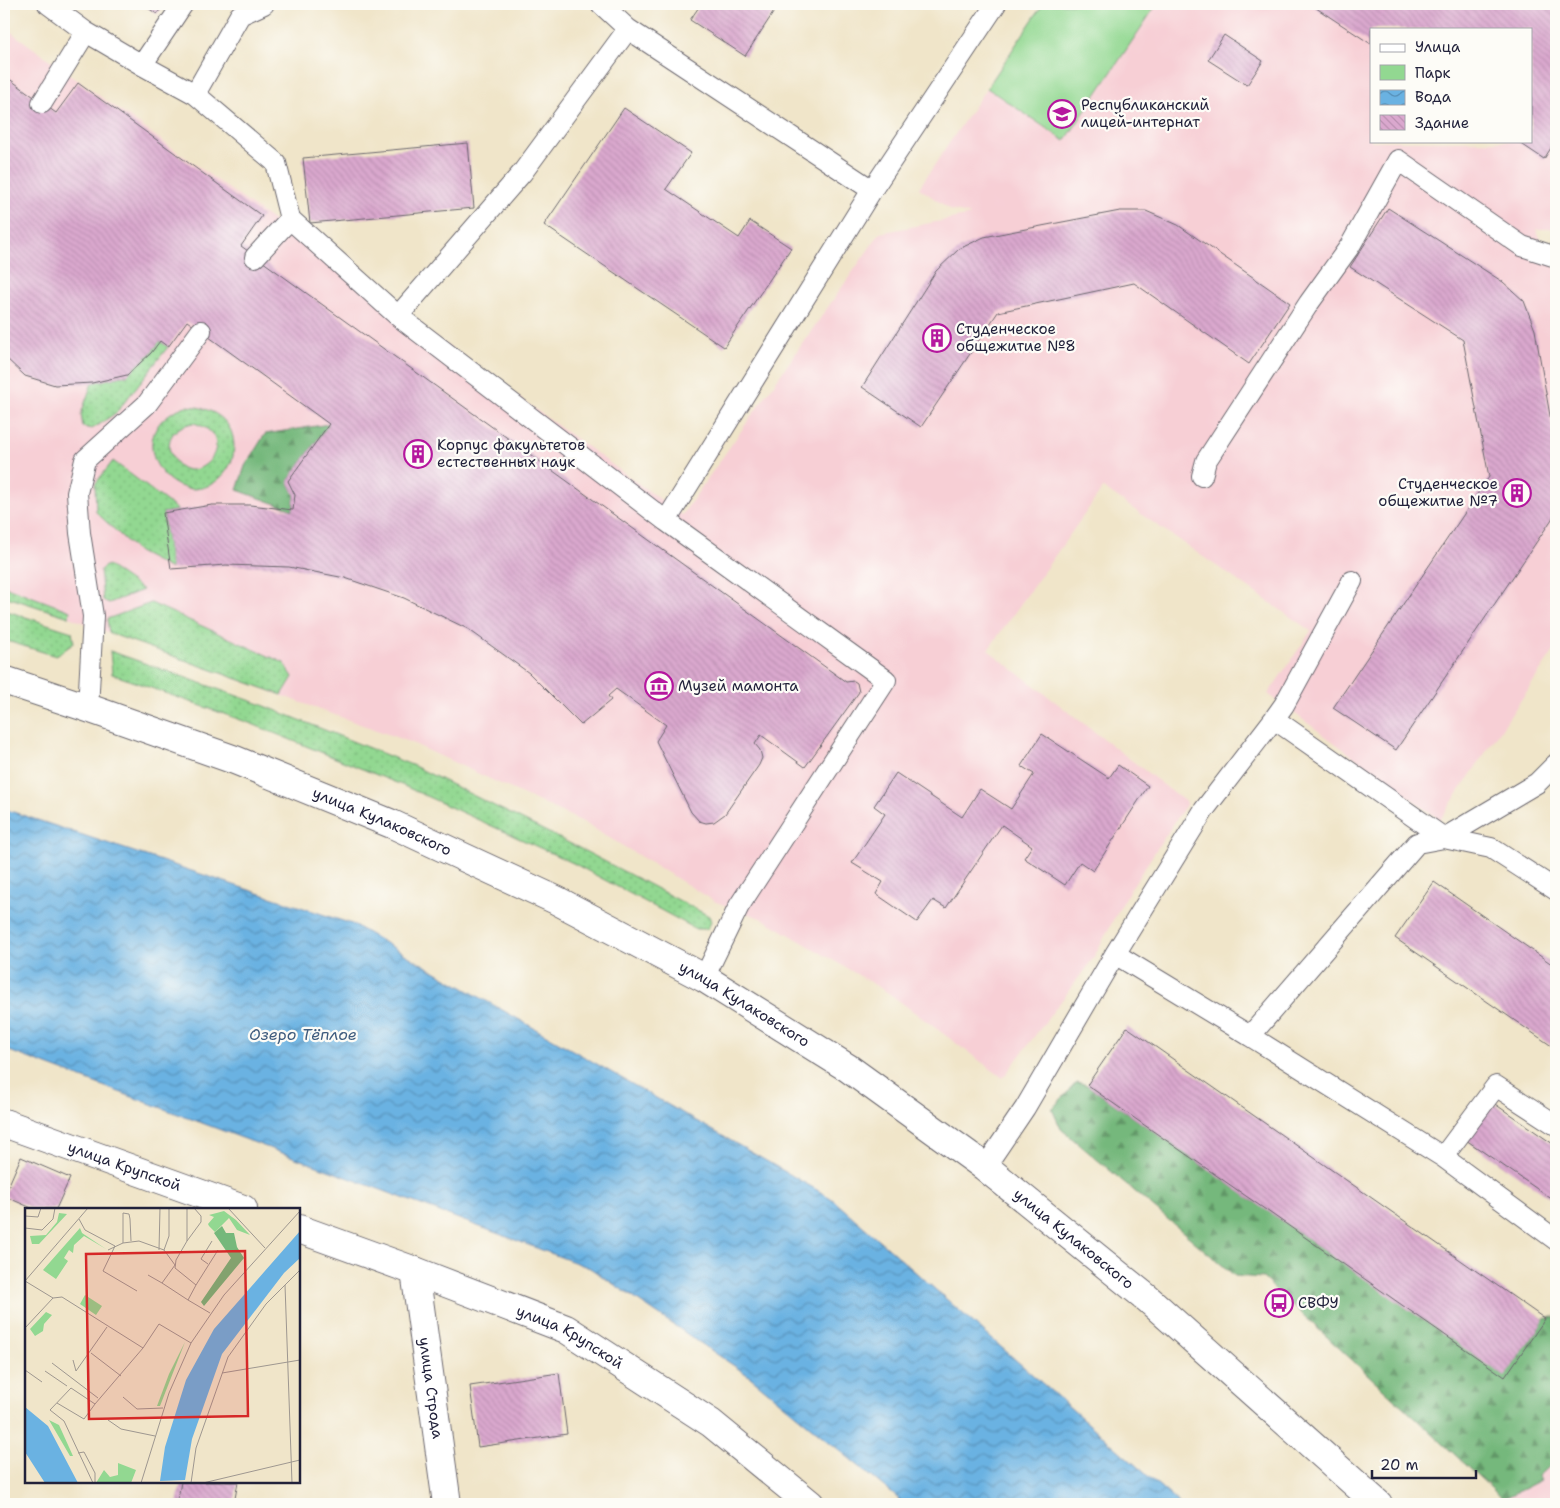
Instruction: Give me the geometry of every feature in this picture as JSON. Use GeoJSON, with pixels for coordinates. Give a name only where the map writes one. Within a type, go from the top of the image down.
{"type":"FeatureCollection","features":[{"type":"Feature","properties":{"kind":"main road","name":"улица Кулаковского"},"geometry":{"type":"LineString","coordinates":[[4,680],[235,760],[392,824],[556,900],[704,978],[848,1068],[985,1167],[1148,1300],[1378,1504]]}},
{"type":"Feature","properties":{"kind":"main road","name":"улица Крупской"},"geometry":{"type":"LineString","coordinates":[[4,1123],[240,1208]]}},
{"type":"Feature","properties":{"kind":"main road","name":"улица Крупской"},"geometry":{"type":"LineString","coordinates":[[300,1229],[566,1328],[711,1423],[810,1504]]}},
{"type":"Feature","properties":{"kind":"main road","name":"улица Строда"},"geometry":{"type":"LineString","coordinates":[[415,1271],[447,1504]]}},
{"type":"Feature","properties":{"kind":"lane"},"geometry":{"type":"LineString","coordinates":[[48,4],[86,32],[195,94],[276,163],[290,219],[398,316],[666,521],[886,680],[739,906],[704,978]]}},
{"type":"Feature","properties":{"kind":"lane"},"geometry":{"type":"LineString","coordinates":[[142,64],[183,4]]}},
{"type":"Feature","properties":{"kind":"lane"},"geometry":{"type":"LineString","coordinates":[[195,94],[240,15],[264,4]]}},
{"type":"Feature","properties":{"kind":"lane"},"geometry":{"type":"LineString","coordinates":[[602,4],[628,29],[872,190]]}},
{"type":"Feature","properties":{"kind":"lane"},"geometry":{"type":"LineString","coordinates":[[666,521],[872,190],[996,4]]}},
{"type":"Feature","properties":{"kind":"lane"},"geometry":{"type":"LineString","coordinates":[[398,316],[522,173],[628,29]]}},
{"type":"Feature","properties":{"kind":"lane"},"geometry":{"type":"LineString","coordinates":[[42,103],[86,32]]}},
{"type":"Feature","properties":{"kind":"lane"},"geometry":{"type":"LineString","coordinates":[[1202,476],[1206,460],[1309,303],[1350,246],[1398,160],[1522,246],[1556,257]]}},
{"type":"Feature","properties":{"kind":"lane"},"geometry":{"type":"LineString","coordinates":[[255,257],[290,219]]}},
{"type":"Feature","properties":{"kind":"lane"},"geometry":{"type":"LineString","coordinates":[[88,708],[93,616],[80,533],[77,493],[85,460],[146,404],[201,331]]}},
{"type":"Feature","properties":{"kind":"lane"},"geometry":{"type":"LineString","coordinates":[[985,1167],[1025,1108],[1115,954],[1204,810],[1284,705],[1352,581]]}},
{"type":"Feature","properties":{"kind":"lane"},"geometry":{"type":"LineString","coordinates":[[1274,719],[1444,838],[1491,848],[1556,890]]}},
{"type":"Feature","properties":{"kind":"lane"},"geometry":{"type":"LineString","coordinates":[[1250,1036],[1417,843],[1444,838],[1537,783],[1556,764]]}},
{"type":"Feature","properties":{"kind":"lane"},"geometry":{"type":"LineString","coordinates":[[1115,954],[1443,1156],[1556,1240]]}},
{"type":"Feature","properties":{"kind":"lane"},"geometry":{"type":"LineString","coordinates":[[1443,1156],[1496,1086],[1556,1125]]}},
{"type":"Feature","properties":{"kind":"shaded area"},"geometry":{"type":"Polygon","coordinates":[[[1043,4],[1556,4],[1556,229],[1536,229],[1556,270],[1556,450],[1535,330],[1524,301],[1503,282],[1388,208],[1463,340],[1489,477],[1333,708],[1396,750],[1552,519],[1556,510],[1556,648],[1440,820],[1268,694],[1311,631],[1103,488],[988,650],[1187,803],[1128,893],[1092,960],[1003,1078],[887,992],[763,919],[716,902],[583,822],[412,743],[69,617],[4,596],[4,356],[25,376],[55,385],[92,383],[127,375],[151,353],[169,347],[187,321],[329,424],[288,481],[295,495],[293,510],[250,505],[212,505],[163,513],[171,569],[226,565],[289,567],[345,578],[404,598],[468,629],[529,673],[581,725],[611,700],[608,696],[616,689],[666,725],[656,741],[691,812],[725,814],[759,765],[762,758],[760,750],[755,744],[761,735],[805,766],[859,692],[857,683],[854,681],[846,682],[241,246],[262,216],[79,83],[56,113],[4,75],[4,27],[682,515],[880,233],[971,215],[951,210],[919,188],[1043,4]],[[1120,211],[984,237],[863,387],[921,427],[998,312],[1134,283],[1249,363],[1290,303],[1178,225],[1146,211],[1120,211]]]}},
{"type":"Feature","properties":{"kind":"shaded area"},"geometry":{"type":"Polygon","coordinates":[[[1556,1424],[1556,1504],[1509,1504],[1489,1486],[1556,1424]]]}},
{"type":"Feature","properties":{"kind":"green space"},"geometry":{"type":"Polygon","coordinates":[[[1043,4],[1157,4],[1065,141],[987,88],[1043,4]]]}},
{"type":"Feature","properties":{"kind":"green space"},"geometry":{"type":"Polygon","coordinates":[[[160,341],[168,347],[116,413],[92,429],[83,427],[81,414],[92,383],[127,375],[151,353],[160,341]]]}},
{"type":"Feature","properties":{"kind":"green space"},"geometry":{"type":"Polygon","coordinates":[[[186,406],[207,410],[223,419],[229,426],[234,445],[231,463],[222,477],[201,488],[184,488],[169,480],[158,467],[152,450],[154,433],[165,418],[186,406]],[[194,423],[183,426],[174,433],[169,442],[169,448],[179,466],[190,470],[200,468],[209,461],[215,451],[215,441],[209,431],[194,423]]]}},
{"type":"Feature","properties":{"kind":"green space"},"geometry":{"type":"Polygon","coordinates":[[[329,424],[288,481],[295,495],[293,510],[237,490],[245,466],[265,434],[329,424]]]}},
{"type":"Feature","properties":{"kind":"green space"},"geometry":{"type":"Polygon","coordinates":[[[113,461],[178,510],[163,513],[171,569],[138,552],[96,512],[95,484],[113,461]]]}},
{"type":"Feature","properties":{"kind":"green space"},"geometry":{"type":"Polygon","coordinates":[[[107,565],[143,590],[109,603],[103,600],[100,570],[107,565]]]}},
{"type":"Feature","properties":{"kind":"green space"},"geometry":{"type":"Polygon","coordinates":[[[4,586],[70,611],[69,617],[4,596],[4,586]]]}},
{"type":"Feature","properties":{"kind":"green space"},"geometry":{"type":"Polygon","coordinates":[[[151,603],[284,663],[293,677],[282,695],[109,633],[107,619],[151,603]]]}},
{"type":"Feature","properties":{"kind":"green space"},"geometry":{"type":"Polygon","coordinates":[[[4,610],[72,632],[74,643],[56,656],[4,640],[4,610]]]}},
{"type":"Feature","properties":{"kind":"green space"},"geometry":{"type":"Polygon","coordinates":[[[110,651],[260,704],[414,766],[579,848],[709,916],[711,921],[708,929],[696,929],[573,863],[404,786],[252,724],[112,674],[110,651]]]}},
{"type":"Feature","properties":{"kind":"green space"},"geometry":{"type":"Polygon","coordinates":[[[1077,1082],[1087,1085],[1505,1376],[1545,1319],[1556,1316],[1556,1460],[1538,1476],[1541,1480],[1503,1499],[1263,1278],[1235,1276],[1061,1129],[1052,1109],[1077,1082]]]}},
{"type":"Feature","properties":{"kind":"water","name":"Озеро Тёплое"},"geometry":{"type":"Polygon","coordinates":[[[4,809],[352,924],[831,1198],[1180,1504],[905,1504],[749,1376],[590,1268],[4,1049],[4,809]]]}},
{"type":"Feature","properties":{"kind":"building"},"geometry":{"type":"Polygon","coordinates":[[[142,4],[164,4],[157,14],[142,4]]]}},
{"type":"Feature","properties":{"kind":"building"},"geometry":{"type":"Polygon","coordinates":[[[701,4],[779,4],[745,56],[690,20],[701,4]]]}},
{"type":"Feature","properties":{"kind":"building"},"geometry":{"type":"Polygon","coordinates":[[[1310,4],[1556,4],[1556,140],[1544,159],[1518,142],[1532,142],[1532,28],[1370,28],[1370,43],[1310,4]]]}},
{"type":"Feature","properties":{"kind":"building"},"geometry":{"type":"Polygon","coordinates":[[[1224,35],[1263,61],[1247,85],[1208,60],[1224,35]]]}},
{"type":"Feature","properties":{"kind":"building","name":"Корпус факультетов естественных наук"},"geometry":{"type":"Polygon","coordinates":[[[4,75],[56,113],[78,83],[262,216],[241,246],[846,682],[854,681],[857,683],[859,692],[805,767],[761,735],[755,744],[760,750],[762,758],[759,765],[725,814],[714,822],[706,823],[699,821],[691,812],[656,741],[666,725],[616,689],[608,696],[611,700],[581,725],[529,673],[468,629],[404,598],[345,578],[289,567],[226,565],[171,569],[163,513],[212,505],[250,505],[293,510],[295,495],[288,481],[329,424],[187,321],[168,347],[160,341],[151,353],[127,375],[92,383],[55,385],[25,376],[4,356],[4,75]]]}},
{"type":"Feature","properties":{"kind":"building"},"geometry":{"type":"Polygon","coordinates":[[[624,108],[691,153],[666,189],[739,238],[750,221],[791,248],[724,347],[544,225],[624,108]]]}},
{"type":"Feature","properties":{"kind":"building"},"geometry":{"type":"Polygon","coordinates":[[[468,143],[474,208],[310,223],[303,158],[468,143]]]}},
{"type":"Feature","properties":{"kind":"building","name":"Студенческое общежитие №7"},"geometry":{"type":"Polygon","coordinates":[[[1388,208],[1503,282],[1524,301],[1535,330],[1556,450],[1556,510],[1552,519],[1396,750],[1333,708],[1489,477],[1463,340],[1350,267],[1388,208]]]}},
{"type":"Feature","properties":{"kind":"building","name":"Студенческое общежитие №8"},"geometry":{"type":"Polygon","coordinates":[[[1120,211],[1146,211],[1178,225],[1290,303],[1249,364],[1134,283],[998,312],[921,427],[862,387],[936,271],[959,249],[984,237],[1120,211]]]}},
{"type":"Feature","properties":{"kind":"building"},"geometry":{"type":"Polygon","coordinates":[[[1042,734],[1109,778],[1118,765],[1148,786],[1093,871],[1080,862],[1065,885],[1024,858],[1032,846],[1002,825],[946,908],[933,900],[917,922],[876,894],[883,882],[852,863],[885,814],[874,806],[896,773],[962,817],[980,789],[1011,809],[1034,774],[1021,766],[1042,734]]]}},
{"type":"Feature","properties":{"kind":"building"},"geometry":{"type":"Polygon","coordinates":[[[1434,882],[1556,967],[1556,1049],[1395,938],[1434,882]]]}},
{"type":"Feature","properties":{"kind":"building"},"geometry":{"type":"Polygon","coordinates":[[[1127,1027],[1545,1319],[1505,1377],[1087,1085],[1127,1027]]]}},
{"type":"Feature","properties":{"kind":"building"},"geometry":{"type":"Polygon","coordinates":[[[1492,1102],[1556,1146],[1556,1202],[1466,1140],[1492,1102]]]}},
{"type":"Feature","properties":{"kind":"building"},"geometry":{"type":"Polygon","coordinates":[[[21,1157],[70,1178],[56,1208],[32,1208],[4,1196],[21,1157]]]}},
{"type":"Feature","properties":{"kind":"building"},"geometry":{"type":"Polygon","coordinates":[[[559,1373],[567,1434],[478,1447],[470,1386],[559,1373]]]}},
{"type":"Feature","properties":{"kind":"building"},"geometry":{"type":"Polygon","coordinates":[[[181,1483],[238,1483],[234,1504],[177,1504],[181,1483]]]}},
{"type":"Feature","properties":{"kind":"place","name":"Республиканский лицей-интернат"},"geometry":{"type":"Point","coordinates":[1062,114]}},
{"type":"Feature","properties":{"kind":"place","name":"Студенческое общежитие №8"},"geometry":{"type":"Point","coordinates":[937,338]}},
{"type":"Feature","properties":{"kind":"place","name":"Корпус факультетов естественных наук"},"geometry":{"type":"Point","coordinates":[418,454]}},
{"type":"Feature","properties":{"kind":"place","name":"Студенческое общежитие №7"},"geometry":{"type":"Point","coordinates":[1517,493]}},
{"type":"Feature","properties":{"kind":"place","name":"Музей мамонта"},"geometry":{"type":"Point","coordinates":[659,686]}},
{"type":"Feature","properties":{"kind":"place","name":"СВФУ"},"geometry":{"type":"Point","coordinates":[1279,1303]}}]}
